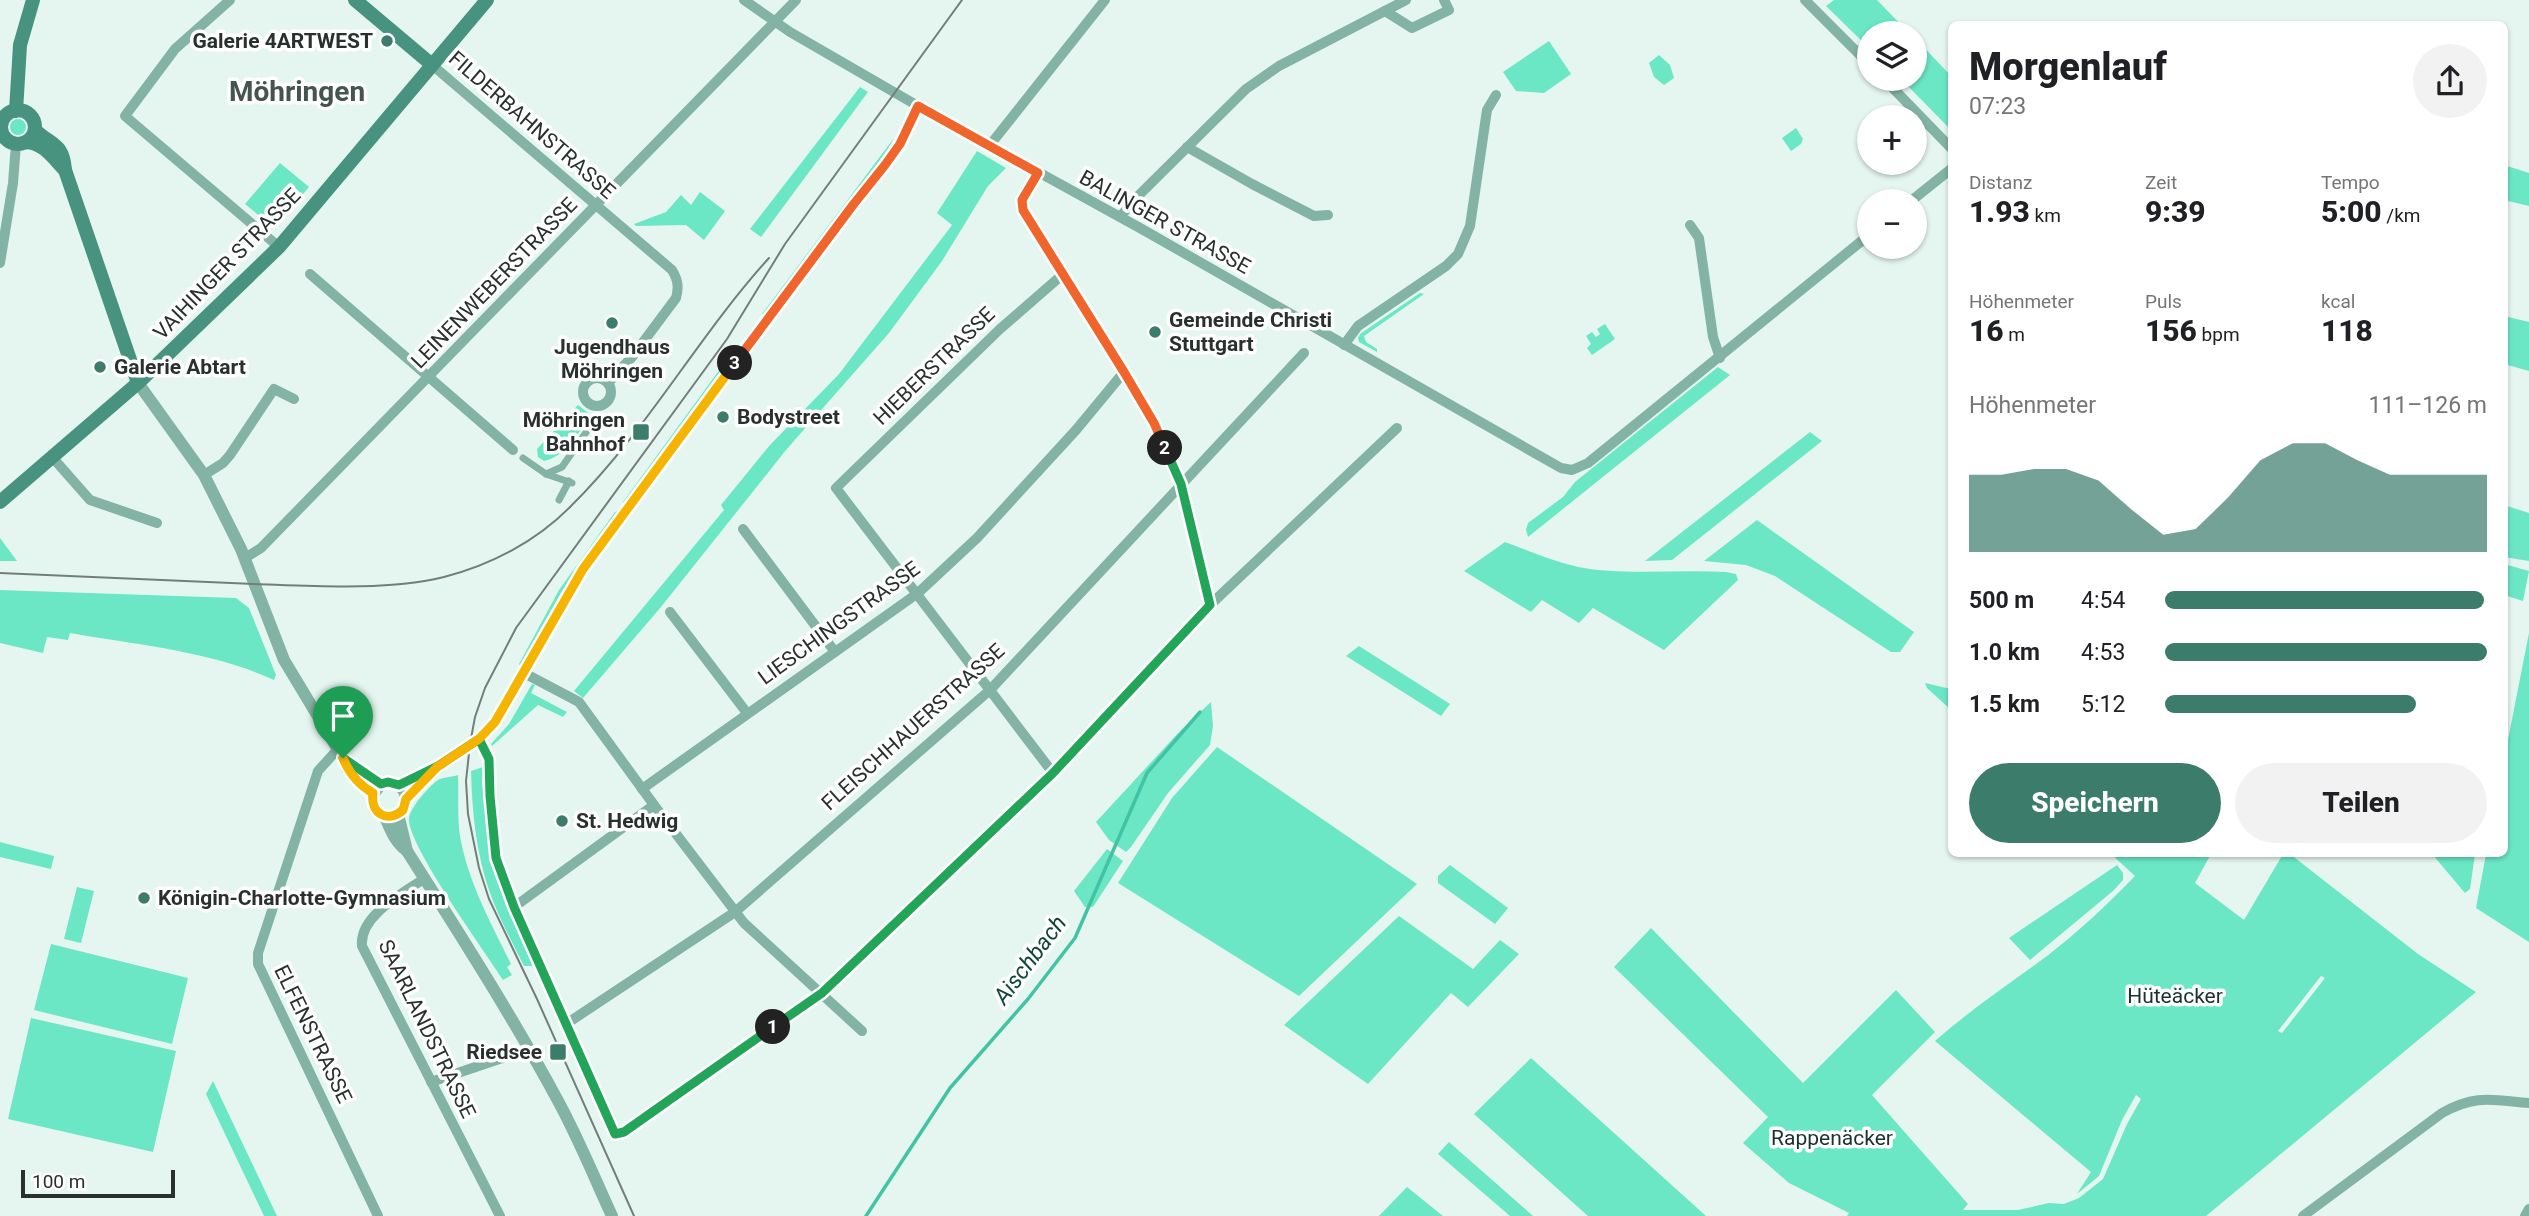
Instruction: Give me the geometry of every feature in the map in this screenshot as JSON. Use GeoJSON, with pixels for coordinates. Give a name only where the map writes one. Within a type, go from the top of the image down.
{"type":"FeatureCollection","features":[{"type":"Feature","properties":{"kind":"main road"},"geometry":{"type":"LineString","coordinates":[[33,0],[1,132],[7,140],[35,143],[65,170]]}},
{"type":"Feature","properties":{"kind":"main road","name":"FILDERBAHNSTRASSE"},"geometry":{"type":"LineString","coordinates":[[355,0],[431,64]]}},
{"type":"Feature","properties":{"kind":"main road","name":"VAIHINGER STRASSE"},"geometry":{"type":"LineString","coordinates":[[0,502],[138,383],[279,247],[487,0]]}},
{"type":"Feature","properties":{"kind":"main road"},"geometry":{"type":"LineString","coordinates":[[7,114],[21,111],[31,116],[35,130],[61,150],[64,156],[65,170],[138,383]]}},
{"type":"Feature","properties":{"kind":"main road"},"geometry":{"type":"LineString","coordinates":[[21,143],[35,130]]}},
{"type":"Feature","properties":{"kind":"street"},"geometry":{"type":"LineString","coordinates":[[230,0],[174,49],[125,116],[279,247]]}},
{"type":"Feature","properties":{"kind":"street","name":"BALINGER STRASSE"},"geometry":{"type":"LineString","coordinates":[[744,0],[774,22],[918,106],[1120,217],[1560,468],[1572,470],[1588,463],[1720,358]]}},
{"type":"Feature","properties":{"kind":"street","name":"LEINENWEBERSTRASSE"},"geometry":{"type":"LineString","coordinates":[[245,558],[261,548],[796,0]]}},
{"type":"Feature","properties":{"kind":"street"},"geometry":{"type":"LineString","coordinates":[[990,145],[1105,0]]}},
{"type":"Feature","properties":{"kind":"street"},"geometry":{"type":"LineString","coordinates":[[1120,217],[1239,95],[1268,74],[1406,0]]}},
{"type":"Feature","properties":{"kind":"street"},"geometry":{"type":"LineString","coordinates":[[1385,11],[1412,28],[1449,10],[1444,0]]}},
{"type":"Feature","properties":{"kind":"street"},"geometry":{"type":"LineString","coordinates":[[1805,0],[1857,52]]}},
{"type":"Feature","properties":{"kind":"street","name":"FILDERBAHNSTRASSE"},"geometry":{"type":"LineString","coordinates":[[431,64],[672,270],[678,284],[676,298],[632,357],[608,383]]}},
{"type":"Feature","properties":{"kind":"street"},"geometry":{"type":"LineString","coordinates":[[1896,91],[1948,145]]}},
{"type":"Feature","properties":{"kind":"street"},"geometry":{"type":"LineString","coordinates":[[1344,345],[1358,326],[1446,266],[1458,254],[1469,226],[1487,110],[1496,95]]}},
{"type":"Feature","properties":{"kind":"street"},"geometry":{"type":"LineString","coordinates":[[612,1216],[565,1113],[529,1049],[407,851],[392,816],[375,810],[372,803],[377,789],[388,782],[399,785],[438,767],[476,741],[500,714],[583,569],[885,165],[900,144],[918,106]]}},
{"type":"Feature","properties":{"kind":"street"},"geometry":{"type":"LineString","coordinates":[[0,263],[21,143]]}},
{"type":"Feature","properties":{"kind":"street"},"geometry":{"type":"LineString","coordinates":[[1187,147],[1314,216],[1328,215]]}},
{"type":"Feature","properties":{"kind":"street"},"geometry":{"type":"LineString","coordinates":[[1926,189],[1948,171]]}},
{"type":"Feature","properties":{"kind":"street"},"geometry":{"type":"LineString","coordinates":[[1038,173],[1022,200],[1023,210],[1154,423],[1181,484],[1210,605]]}},
{"type":"Feature","properties":{"kind":"street"},"geometry":{"type":"LineString","coordinates":[[1689,225],[1699,238],[1713,337],[1720,358],[1857,245]]}},
{"type":"Feature","properties":{"kind":"street"},"geometry":{"type":"LineString","coordinates":[[310,274],[513,450]]}},
{"type":"Feature","properties":{"kind":"street","name":"HIEBERSTRASSE"},"geometry":{"type":"LineString","coordinates":[[918,593],[836,488],[1000,329],[1062,275]]}},
{"type":"Feature","properties":{"kind":"street","name":"FLEISCHHAUERSTRASSE"},"geometry":{"type":"LineString","coordinates":[[566,1024],[734,912],[990,690],[1304,353]]}},
{"type":"Feature","properties":{"kind":"street","name":"LIESCHINGSTRASSE"},"geometry":{"type":"LineString","coordinates":[[642,789],[918,593],[977,538],[1076,430],[1124,372]]}},
{"type":"Feature","properties":{"kind":"street"},"geometry":{"type":"LineString","coordinates":[[138,383],[204,475],[245,558],[284,660],[347,769],[359,783],[377,789]]}},
{"type":"Feature","properties":{"kind":"street"},"geometry":{"type":"LineString","coordinates":[[204,475],[230,455],[274,389],[294,398]]}},
{"type":"Feature","properties":{"kind":"street"},"geometry":{"type":"LineString","coordinates":[[546,474],[562,467],[596,418]]}},
{"type":"Feature","properties":{"kind":"street"},"geometry":{"type":"LineString","coordinates":[[476,741],[489,759],[496,858],[514,907],[615,1134],[624,1132],[822,993],[1053,773],[1210,605],[1397,428]]}},
{"type":"Feature","properties":{"kind":"street"},"geometry":{"type":"LineString","coordinates":[[53,458],[90,500],[157,523]]}},
{"type":"Feature","properties":{"kind":"street"},"geometry":{"type":"LineString","coordinates":[[523,458],[546,474],[567,481]]}},
{"type":"Feature","properties":{"kind":"street"},"geometry":{"type":"LineString","coordinates":[[559,500],[567,481],[562,467]]}},
{"type":"Feature","properties":{"kind":"street"},"geometry":{"type":"LineString","coordinates":[[743,529],[835,652]]}},
{"type":"Feature","properties":{"kind":"street"},"geometry":{"type":"LineString","coordinates":[[918,593],[1053,773]]}},
{"type":"Feature","properties":{"kind":"street"},"geometry":{"type":"LineString","coordinates":[[670,612],[747,713]]}},
{"type":"Feature","properties":{"kind":"street"},"geometry":{"type":"LineString","coordinates":[[524,673],[579,702],[734,912],[862,1031]]}},
{"type":"Feature","properties":{"kind":"street","name":"ELFENSTRASSE"},"geometry":{"type":"LineString","coordinates":[[340,754],[318,771],[258,953],[258,964],[378,1216]]}},
{"type":"Feature","properties":{"kind":"street"},"geometry":{"type":"LineString","coordinates":[[406,799],[438,767]]}},
{"type":"Feature","properties":{"kind":"street"},"geometry":{"type":"LineString","coordinates":[[392,816],[406,805],[399,785]]}},
{"type":"Feature","properties":{"kind":"street"},"geometry":{"type":"LineString","coordinates":[[514,907],[654,805]]}},
{"type":"Feature","properties":{"kind":"street","name":"SAARLANDSTRASSE"},"geometry":{"type":"LineString","coordinates":[[425,878],[372,917],[364,928],[362,946],[500,1216]]}},
{"type":"Feature","properties":{"kind":"street"},"geometry":{"type":"LineString","coordinates":[[431,1082],[529,1049]]}},
{"type":"Feature","properties":{"kind":"street"},"geometry":{"type":"LineString","coordinates":[[2303,1216],[2442,1113],[2461,1103],[2490,1099],[2529,1102]]}},
{"type":"Feature","properties":{"kind":"street"},"geometry":{"type":"LineString","coordinates":[[2525,1216],[2529,1209]]}},
{"type":"Feature","properties":{"kind":"green space"},"geometry":{"type":"Polygon","coordinates":[[[1834,0],[1877,0],[1897,21],[1857,21],[1857,36],[1826,6],[1834,0]]]}},
{"type":"Feature","properties":{"kind":"green space"},"geometry":{"type":"Polygon","coordinates":[[[1549,41],[1571,74],[1544,93],[1516,91],[1503,72],[1549,41]]]}},
{"type":"Feature","properties":{"kind":"green space"},"geometry":{"type":"Polygon","coordinates":[[[1927,51],[1948,73],[1948,127],[1913,91],[1927,91],[1927,51]]]}},
{"type":"Feature","properties":{"kind":"green space"},"geometry":{"type":"Polygon","coordinates":[[[1659,55],[1670,65],[1674,78],[1664,85],[1654,77],[1649,63],[1659,55]]]}},
{"type":"Feature","properties":{"kind":"green space"},"geometry":{"type":"Polygon","coordinates":[[[860,87],[868,92],[761,237],[750,229],[860,87]]]}},
{"type":"Feature","properties":{"kind":"green space"},"geometry":{"type":"Polygon","coordinates":[[[15,119],[21,119],[26,127],[24,133],[15,135],[10,130],[10,124],[15,119]]]}},
{"type":"Feature","properties":{"kind":"green space"},"geometry":{"type":"Polygon","coordinates":[[[1796,128],[1803,139],[1801,144],[1791,151],[1782,138],[1796,128]]]}},
{"type":"Feature","properties":{"kind":"green space"},"geometry":{"type":"Polygon","coordinates":[[[894,138],[766,314],[762,314],[894,138]]]}},
{"type":"Feature","properties":{"kind":"green space"},"geometry":{"type":"Polygon","coordinates":[[[977,151],[1006,168],[988,186],[942,261],[889,333],[786,450],[661,607],[583,698],[574,691],[724,510],[721,505],[770,445],[839,374],[952,225],[937,213],[977,151]]]}},
{"type":"Feature","properties":{"kind":"green space"},"geometry":{"type":"Polygon","coordinates":[[[280,163],[309,187],[274,228],[245,204],[280,163]]]}},
{"type":"Feature","properties":{"kind":"green space"},"geometry":{"type":"Polygon","coordinates":[[[2508,166],[2529,173],[2529,206],[2508,201],[2508,166]]]}},
{"type":"Feature","properties":{"kind":"green space"},"geometry":{"type":"Polygon","coordinates":[[[700,192],[725,211],[704,240],[686,225],[634,224],[666,212],[681,195],[691,205],[700,192]]]}},
{"type":"Feature","properties":{"kind":"green space"},"geometry":{"type":"Polygon","coordinates":[[[1420,293],[1424,294],[1364,336],[1366,342],[1377,349],[1377,352],[1359,342],[1360,334],[1420,293]]]}},
{"type":"Feature","properties":{"kind":"green space"},"geometry":{"type":"Polygon","coordinates":[[[2508,317],[2529,322],[2529,371],[2508,365],[2508,317]]]}},
{"type":"Feature","properties":{"kind":"green space"},"geometry":{"type":"Polygon","coordinates":[[[1605,324],[1615,339],[1592,355],[1587,348],[1591,344],[1586,336],[1592,332],[1596,337],[1600,334],[1597,329],[1605,324]]]}},
{"type":"Feature","properties":{"kind":"green space"},"geometry":{"type":"Polygon","coordinates":[[[723,365],[728,365],[623,506],[623,502],[723,365]]]}},
{"type":"Feature","properties":{"kind":"green space"},"geometry":{"type":"Polygon","coordinates":[[[1718,367],[1730,375],[1528,537],[1528,523],[1563,497],[1575,482],[1718,367]]]}},
{"type":"Feature","properties":{"kind":"green space"},"geometry":{"type":"Polygon","coordinates":[[[578,405],[591,415],[576,436],[552,459],[544,461],[538,457],[537,449],[578,405]]]}},
{"type":"Feature","properties":{"kind":"green space"},"geometry":{"type":"Polygon","coordinates":[[[1810,432],[1822,441],[1672,560],[1645,561],[1810,432]]]}},
{"type":"Feature","properties":{"kind":"green space"},"geometry":{"type":"Polygon","coordinates":[[[2508,506],[2529,513],[2529,561],[2508,558],[2508,506]]]}},
{"type":"Feature","properties":{"kind":"green space"},"geometry":{"type":"Polygon","coordinates":[[[619,511],[562,591],[521,667],[519,664],[559,590],[615,512],[619,511]]]}},
{"type":"Feature","properties":{"kind":"green space"},"geometry":{"type":"Polygon","coordinates":[[[1757,520],[1914,632],[1900,652],[1891,652],[1775,576],[1746,565],[1704,561],[1757,520]]]}},
{"type":"Feature","properties":{"kind":"green space"},"geometry":{"type":"Polygon","coordinates":[[[0,538],[17,561],[0,561],[0,538]]]}},
{"type":"Feature","properties":{"kind":"green space"},"geometry":{"type":"Polygon","coordinates":[[[1505,542],[1550,559],[1596,570],[1726,572],[1736,574],[1738,580],[1664,650],[1593,608],[1579,623],[1542,600],[1531,612],[1464,571],[1505,542]]]}},
{"type":"Feature","properties":{"kind":"green space"},"geometry":{"type":"Polygon","coordinates":[[[2508,565],[2529,571],[2523,601],[2508,596],[2508,565]]]}},
{"type":"Feature","properties":{"kind":"green space"},"geometry":{"type":"Polygon","coordinates":[[[0,590],[236,598],[249,608],[276,675],[274,680],[250,670],[200,656],[70,633],[68,640],[47,637],[43,653],[0,643],[0,590]]]}},
{"type":"Feature","properties":{"kind":"green space"},"geometry":{"type":"Polygon","coordinates":[[[2529,633],[2529,942],[2476,908],[2485,857],[2508,857],[2508,740],[2529,633]]]}},
{"type":"Feature","properties":{"kind":"green space"},"geometry":{"type":"Polygon","coordinates":[[[1359,646],[1450,704],[1441,716],[1346,656],[1359,646]]]}},
{"type":"Feature","properties":{"kind":"green space"},"geometry":{"type":"Polygon","coordinates":[[[1925,683],[1948,688],[1948,707],[1925,683]]]}},
{"type":"Feature","properties":{"kind":"green space"},"geometry":{"type":"Polygon","coordinates":[[[532,684],[535,685],[531,693],[567,712],[563,717],[538,705],[492,746],[509,724],[532,684]]]}},
{"type":"Feature","properties":{"kind":"green space"},"geometry":{"type":"Polygon","coordinates":[[[1211,702],[1213,726],[1210,745],[1168,793],[1126,852],[1109,840],[1096,822],[1180,731],[1211,702]]]}},
{"type":"Feature","properties":{"kind":"green space"},"geometry":{"type":"Polygon","coordinates":[[[1217,747],[1417,884],[1299,996],[1118,883],[1172,798],[1217,747]]]}},
{"type":"Feature","properties":{"kind":"green space"},"geometry":{"type":"Polygon","coordinates":[[[483,767],[482,783],[492,868],[534,966],[524,966],[494,902],[481,863],[471,771],[483,767]]]}},
{"type":"Feature","properties":{"kind":"green space"},"geometry":{"type":"Polygon","coordinates":[[[458,775],[459,829],[464,853],[481,902],[511,964],[507,967],[512,975],[503,980],[433,873],[411,831],[409,818],[420,798],[438,780],[458,775]]]}},
{"type":"Feature","properties":{"kind":"green space"},"geometry":{"type":"Polygon","coordinates":[[[0,842],[54,856],[51,869],[0,857],[0,842]]]}},
{"type":"Feature","properties":{"kind":"green space"},"geometry":{"type":"Polygon","coordinates":[[[1107,849],[1123,861],[1093,907],[1085,907],[1074,891],[1107,849]]]}},
{"type":"Feature","properties":{"kind":"green space"},"geometry":{"type":"Polygon","coordinates":[[[2114,857],[2209,857],[2195,883],[2244,920],[2281,857],[2294,857],[2418,954],[2476,992],[2206,1216],[1847,1216],[1849,1213],[1789,1183],[1743,1143],[1768,1117],[1614,967],[1651,928],[1803,1083],[1896,990],[1935,1032],[1872,1095],[1968,1204],[1963,1210],[2018,1210],[2049,1203],[2064,1204],[2079,1198],[2103,1179],[2141,1099],[2136,1095],[2122,1120],[2099,1176],[2077,1194],[2091,1172],[1935,1041],[2059,947],[2135,876],[2114,857]],[[2321,976],[2278,1031],[2282,1033],[2325,978],[2321,976]]]}},
{"type":"Feature","properties":{"kind":"green space"},"geometry":{"type":"Polygon","coordinates":[[[2435,857],[2475,857],[2470,889],[2465,893],[2435,857]]]}},
{"type":"Feature","properties":{"kind":"green space"},"geometry":{"type":"Polygon","coordinates":[[[1450,865],[1508,908],[1495,924],[1438,883],[1438,876],[1450,865]]]}},
{"type":"Feature","properties":{"kind":"green space"},"geometry":{"type":"Polygon","coordinates":[[[2117,865],[2123,873],[2123,880],[2113,891],[2030,960],[2009,938],[2117,865]]]}},
{"type":"Feature","properties":{"kind":"green space"},"geometry":{"type":"Polygon","coordinates":[[[77,887],[94,891],[81,943],[64,939],[77,887]]]}},
{"type":"Feature","properties":{"kind":"green space"},"geometry":{"type":"Polygon","coordinates":[[[1399,916],[1473,969],[1500,940],[1519,954],[1468,1007],[1451,993],[1368,1084],[1284,1025],[1399,916]]]}},
{"type":"Feature","properties":{"kind":"green space"},"geometry":{"type":"Polygon","coordinates":[[[51,944],[188,978],[172,1044],[34,1010],[51,944]]]}},
{"type":"Feature","properties":{"kind":"green space"},"geometry":{"type":"Polygon","coordinates":[[[31,1018],[176,1051],[153,1152],[8,1119],[31,1018]]]}},
{"type":"Feature","properties":{"kind":"green space"},"geometry":{"type":"Polygon","coordinates":[[[1531,1058],[1706,1216],[1588,1216],[1474,1114],[1531,1058]]]}},
{"type":"Feature","properties":{"kind":"green space"},"geometry":{"type":"Polygon","coordinates":[[[213,1081],[277,1216],[264,1216],[206,1094],[213,1081]]]}},
{"type":"Feature","properties":{"kind":"green space"},"geometry":{"type":"Polygon","coordinates":[[[1449,1142],[1533,1216],[1510,1216],[1438,1154],[1449,1142]]]}},
{"type":"Feature","properties":{"kind":"green space"},"geometry":{"type":"Polygon","coordinates":[[[1407,1187],[1443,1216],[1379,1216],[1407,1187]]]}},
{"type":"Feature","properties":{"kind":"waterway","name":"Aischbach"},"geometry":{"type":"LineString","coordinates":[[866,1216],[950,1088],[1028,999],[1075,938],[1147,773],[1200,712]]}},
{"type":"Feature","properties":{"kind":"tram line"},"geometry":{"type":"LineString","coordinates":[[634,1216],[489,899],[479,868],[468,814],[466,781],[475,717],[485,688],[516,628],[727,339],[785,244],[962,0]]}},
{"type":"Feature","properties":{"kind":"tram line"},"geometry":{"type":"LineString","coordinates":[[0,573],[349,586],[422,581],[479,566],[528,541],[571,506],[624,447],[719,319],[769,258]]}},
{"type":"Feature","properties":{"kind":"place","name":"Galerie 4ARTWEST"},"geometry":{"type":"Point","coordinates":[387,41]}},
{"type":"Feature","properties":{"kind":"place","name":"Jugendhaus Möhringen"},"geometry":{"type":"Point","coordinates":[612,323]}},
{"type":"Feature","properties":{"kind":"place","name":"Gemeinde Christi Stuttgart"},"geometry":{"type":"Point","coordinates":[1155,332]}},
{"type":"Feature","properties":{"kind":"place","name":"Galerie Abtart"},"geometry":{"type":"Point","coordinates":[100,367]}},
{"type":"Feature","properties":{"kind":"place","name":"Bodystreet"},"geometry":{"type":"Point","coordinates":[723,417]}},
{"type":"Feature","properties":{"kind":"place","name":"Möhringen Bahnhof"},"geometry":{"type":"Point","coordinates":[641,432]}},
{"type":"Feature","properties":{"kind":"place","name":"St. Hedwig"},"geometry":{"type":"Point","coordinates":[562,821]}},
{"type":"Feature","properties":{"kind":"place","name":"Königin-Charlotte-Gymnasium"},"geometry":{"type":"Point","coordinates":[144,898]}},
{"type":"Feature","properties":{"kind":"place","name":"Riedsee"},"geometry":{"type":"Point","coordinates":[558,1052]}},
{"type":"Feature","properties":{"kind":"district","name":"Möhringen"},"geometry":{"type":"Point","coordinates":[297,91]}},
{"type":"Feature","properties":{"kind":"route"},"geometry":{"type":"LineString","coordinates":[[343,758],[347,769],[359,783],[373,793],[372,803],[375,810],[385,817],[392,817],[403,810],[406,799],[438,766],[474,743],[479,739],[495,722],[583,569],[885,165],[900,144],[918,106],[1038,173],[1022,200],[1023,210],[1154,423],[1181,484],[1210,605],[1053,773],[822,993],[624,1132],[615,1134],[514,907],[496,858],[489,759],[479,739],[438,766],[399,785],[388,782],[381,784],[343,758]]}},
{"type":"Feature","properties":{"kind":"park label","name":"Hüteäcker"},"geometry":{"type":"Point","coordinates":[2175,996]}},
{"type":"Feature","properties":{"kind":"park label","name":"Rappenäcker"},"geometry":{"type":"Point","coordinates":[1832,1138]}}]}
